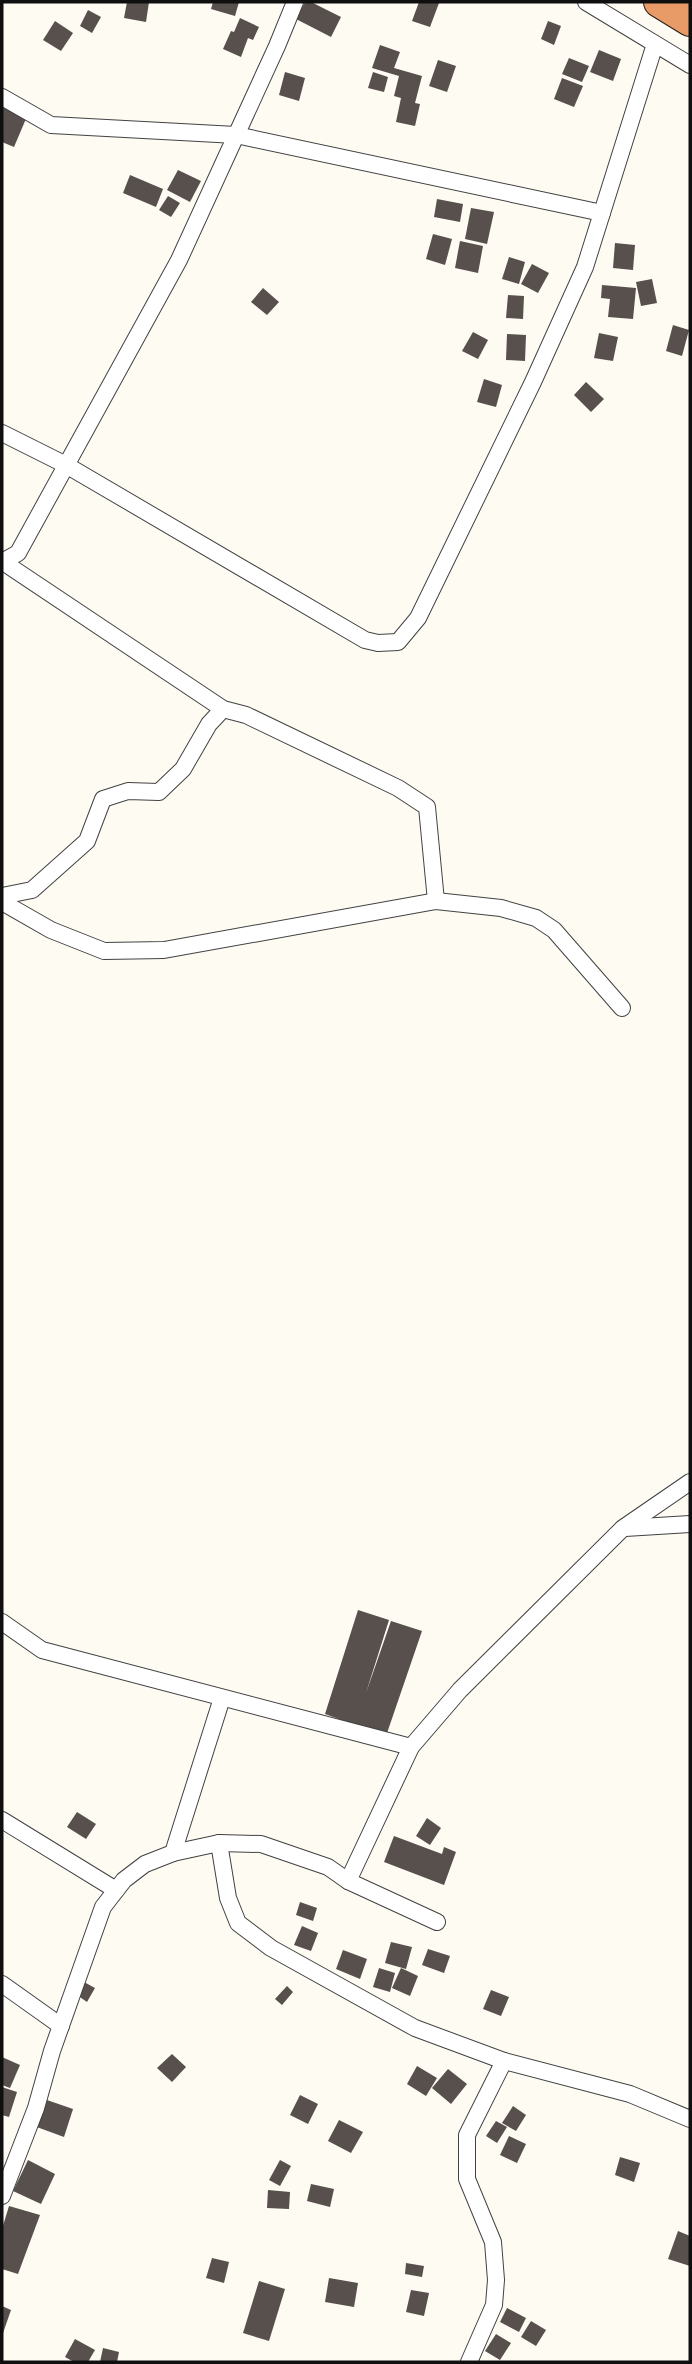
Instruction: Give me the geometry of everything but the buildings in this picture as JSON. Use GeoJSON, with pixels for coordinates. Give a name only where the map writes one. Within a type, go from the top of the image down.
{"type":"FeatureCollection","features":[{"type":"Feature","properties":{"kind":"street"},"geometry":{"type":"LineString","coordinates":[[295,2],[179,260],[18,552],[2,562],[223,709],[246,715],[398,788],[427,807],[436,901]]}},
{"type":"Feature","properties":{"kind":"street"},"geometry":{"type":"LineString","coordinates":[[586,2],[690,65]]}},
{"type":"Feature","properties":{"kind":"street"},"geometry":{"type":"LineString","coordinates":[[2,433],[66,465],[365,640],[378,643],[398,642],[418,618],[533,382],[585,267],[656,44]]}},
{"type":"Feature","properties":{"kind":"street"},"geometry":{"type":"LineString","coordinates":[[2,97],[51,125],[236,135],[602,213]]}},
{"type":"Feature","properties":{"kind":"street"},"geometry":{"type":"LineString","coordinates":[[2,896],[32,890],[87,841],[103,799],[128,791],[159,792],[183,769],[209,724],[223,709]]}},
{"type":"Feature","properties":{"kind":"street"},"geometry":{"type":"LineString","coordinates":[[2,902],[51,930],[104,951],[164,950],[436,901],[501,908],[536,918],[554,930],[622,1008]]}},
{"type":"Feature","properties":{"kind":"street"},"geometry":{"type":"LineString","coordinates":[[348,1881],[411,1747],[460,1689],[623,1528],[690,1482]]}},
{"type":"Feature","properties":{"kind":"street"},"geometry":{"type":"LineString","coordinates":[[623,1528],[690,1524]]}},
{"type":"Feature","properties":{"kind":"street"},"geometry":{"type":"LineString","coordinates":[[2,1622],[42,1650],[411,1747]]}},
{"type":"Feature","properties":{"kind":"street"},"geometry":{"type":"LineString","coordinates":[[173,1853],[222,1698]]}},
{"type":"Feature","properties":{"kind":"street"},"geometry":{"type":"LineString","coordinates":[[2,1820],[116,1890]]}},
{"type":"Feature","properties":{"kind":"street"},"geometry":{"type":"LineString","coordinates":[[219,1843],[228,1898],[238,1923],[271,1948],[415,2028],[504,2061],[629,2094],[690,2119]]}},
{"type":"Feature","properties":{"kind":"street"},"geometry":{"type":"LineString","coordinates":[[4,2185],[36,2108],[61,2026],[103,1907],[124,1880],[145,1864],[173,1853],[219,1843],[261,1844],[328,1867],[348,1881],[438,1922]]}},
{"type":"Feature","properties":{"kind":"street"},"geometry":{"type":"LineString","coordinates":[[2,1984],[61,2026]]}},
{"type":"Feature","properties":{"kind":"street"},"geometry":{"type":"LineString","coordinates":[[469,2362],[494,2305],[496,2280],[493,2242],[467,2179],[467,2136],[504,2061]]}}]}
